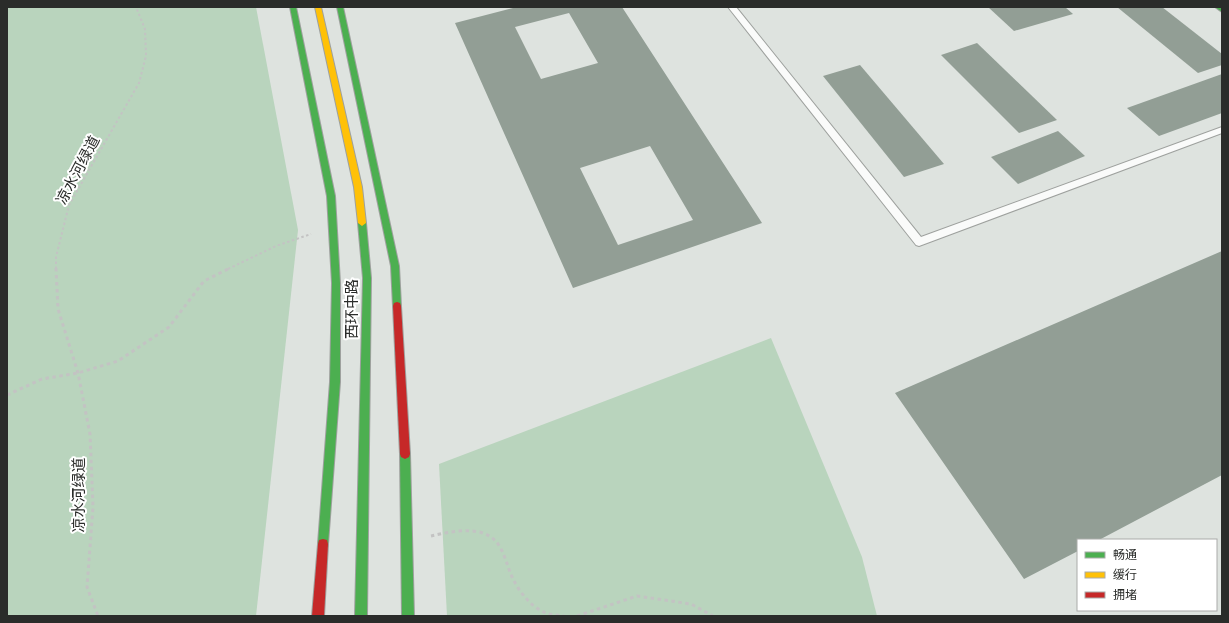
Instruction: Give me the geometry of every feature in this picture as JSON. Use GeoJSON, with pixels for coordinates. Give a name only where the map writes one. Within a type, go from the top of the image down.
{"type":"FeatureCollection","features":[{"type":"Feature","properties":{"kind":"main road","name":"西环中路"},"geometry":{"type":"LineString","coordinates":[[293,7],[331,196],[336,283],[335,382],[318,616]]}},
{"type":"Feature","properties":{"kind":"main road","name":"西环中路"},"geometry":{"type":"LineString","coordinates":[[318,7],[358,187],[367,278],[361,616]]}},
{"type":"Feature","properties":{"kind":"main road"},"geometry":{"type":"LineString","coordinates":[[340,7],[395,266],[406,482],[408,616]]}},
{"type":"Feature","properties":{"kind":"main road"},"geometry":{"type":"LineString","coordinates":[[1218,7],[1222,10]]}},
{"type":"Feature","properties":{"kind":"lane"},"geometry":{"type":"LineString","coordinates":[[732,7],[919,242],[1222,130]]}},
{"type":"Feature","properties":{"kind":"path","name":"凉水河绿道"},"geometry":{"type":"LineString","coordinates":[[98,616],[87,587],[92,507],[90,434],[78,374],[58,309],[56,257],[69,205],[139,83],[146,56],[145,29],[136,7]]}},
{"type":"Feature","properties":{"kind":"path"},"geometry":{"type":"LineString","coordinates":[[7,395],[42,379],[78,374],[118,361],[169,327],[204,281],[276,246],[333,227]]}},
{"type":"Feature","properties":{"kind":"path"},"geometry":{"type":"LineString","coordinates":[[426,536],[443,533],[478,532],[492,537],[501,548],[512,578],[527,598],[547,614],[564,616]]}},
{"type":"Feature","properties":{"kind":"path"},"geometry":{"type":"LineString","coordinates":[[577,616],[637,596],[691,604],[712,616]]}},
{"type":"Feature","properties":{"kind":"green space"},"geometry":{"type":"Polygon","coordinates":[[[7,7],[256,7],[298,230],[256,616],[7,616],[7,7]]]}},
{"type":"Feature","properties":{"kind":"green space"},"geometry":{"type":"Polygon","coordinates":[[[771,338],[862,557],[877,616],[447,616],[439,464],[771,338]]]}},
{"type":"Feature","properties":{"kind":"building"},"geometry":{"type":"Polygon","coordinates":[[[517,7],[622,7],[762,223],[573,288],[455,23],[517,7]],[[569,13],[515,27],[541,79],[598,63],[569,13]],[[650,146],[580,168],[618,245],[693,220],[650,146]]]}},
{"type":"Feature","properties":{"kind":"building"},"geometry":{"type":"Polygon","coordinates":[[[988,7],[1065,7],[1073,14],[1014,31],[988,7]]]}},
{"type":"Feature","properties":{"kind":"building"},"geometry":{"type":"Polygon","coordinates":[[[1117,7],[1162,7],[1222,54],[1222,65],[1198,73],[1117,7]]]}},
{"type":"Feature","properties":{"kind":"building"},"geometry":{"type":"Polygon","coordinates":[[[977,43],[1057,120],[1019,133],[941,55],[977,43]]]}},
{"type":"Feature","properties":{"kind":"building"},"geometry":{"type":"Polygon","coordinates":[[[860,65],[944,164],[904,177],[823,76],[860,65]]]}},
{"type":"Feature","properties":{"kind":"building"},"geometry":{"type":"Polygon","coordinates":[[[1222,74],[1222,113],[1159,136],[1127,108],[1222,74]]]}},
{"type":"Feature","properties":{"kind":"building"},"geometry":{"type":"Polygon","coordinates":[[[1058,131],[1085,156],[1018,184],[991,157],[1058,131]]]}},
{"type":"Feature","properties":{"kind":"building"},"geometry":{"type":"Polygon","coordinates":[[[1222,251],[1222,475],[1101,539],[1077,539],[1077,552],[1024,579],[895,393],[1222,251]]]}},
{"type":"Feature","properties":{"kind":"traffic: fast"},"geometry":{"type":"LineString","coordinates":[[293,7],[331,196],[336,283],[335,382],[323,544]]}},
{"type":"Feature","properties":{"kind":"traffic: fast"},"geometry":{"type":"LineString","coordinates":[[340,7],[395,266],[397,306]]}},
{"type":"Feature","properties":{"kind":"traffic: fast"},"geometry":{"type":"LineString","coordinates":[[1218,7],[1222,10]]}},
{"type":"Feature","properties":{"kind":"traffic: fast"},"geometry":{"type":"LineString","coordinates":[[361,616],[367,278],[362,223]]}},
{"type":"Feature","properties":{"kind":"traffic: fast"},"geometry":{"type":"LineString","coordinates":[[405,454],[408,616]]}},
{"type":"Feature","properties":{"kind":"traffic: slow"},"geometry":{"type":"LineString","coordinates":[[318,7],[358,187],[362,223]]}},
{"type":"Feature","properties":{"kind":"traffic: jam"},"geometry":{"type":"LineString","coordinates":[[397,306],[405,454]]}},
{"type":"Feature","properties":{"kind":"traffic: jam"},"geometry":{"type":"LineString","coordinates":[[318,616],[323,544]]}}]}
